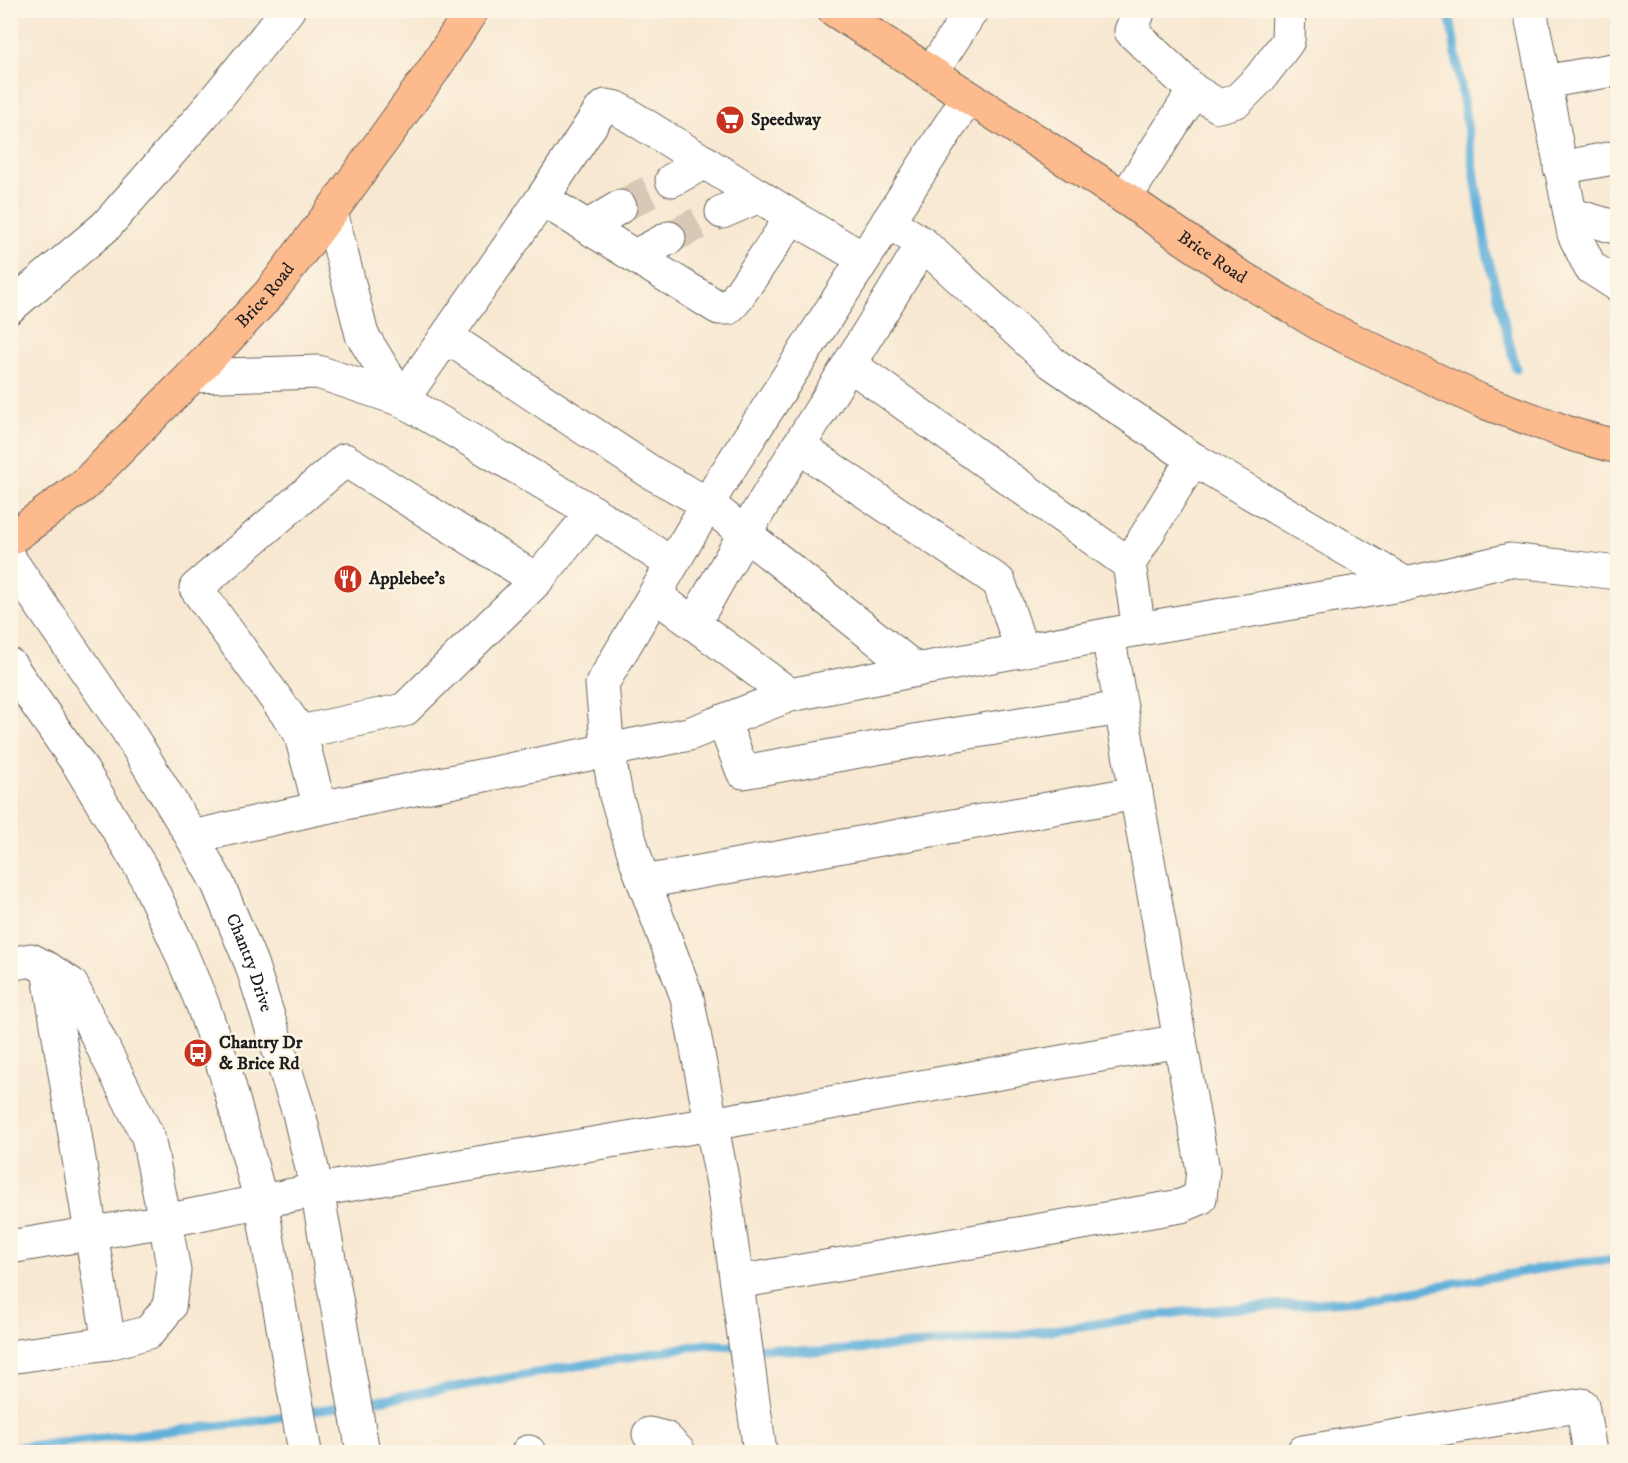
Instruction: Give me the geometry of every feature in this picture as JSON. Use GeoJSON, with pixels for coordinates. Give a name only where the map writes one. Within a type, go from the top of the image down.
{"type":"FeatureCollection","features":[{"type":"Feature","properties":{"kind":"main road","name":"Brice Road"},"geometry":{"type":"LineString","coordinates":[[10,538],[84,485],[192,376],[268,294],[331,212],[434,69],[472,10]]}},
{"type":"Feature","properties":{"kind":"main road","name":"Brice Road"},"geometry":{"type":"LineString","coordinates":[[834,10],[1125,198],[1236,274],[1323,326],[1481,400],[1574,435],[1617,447]]}},
{"type":"Feature","properties":{"kind":"street"},"geometry":{"type":"LineString","coordinates":[[10,307],[106,226],[202,116],[288,10]]}},
{"type":"Feature","properties":{"kind":"street"},"geometry":{"type":"LineString","coordinates":[[931,73],[972,10]]}},
{"type":"Feature","properties":{"kind":"street"},"geometry":{"type":"LineString","coordinates":[[1139,10],[1131,31],[1194,91],[1220,106],[1237,101],[1260,78],[1288,41],[1290,10]]}},
{"type":"Feature","properties":{"kind":"street"},"geometry":{"type":"LineString","coordinates":[[1530,10],[1574,234],[1590,267],[1617,285]]}},
{"type":"Feature","properties":{"kind":"street"},"geometry":{"type":"LineString","coordinates":[[1544,82],[1617,69]]}},
{"type":"Feature","properties":{"kind":"street"},"geometry":{"type":"LineString","coordinates":[[1125,198],[1194,91]]}},
{"type":"Feature","properties":{"kind":"street"},"geometry":{"type":"LineString","coordinates":[[760,1452],[724,1189],[687,997],[644,882],[616,796],[608,751],[602,684],[708,504],[968,97]]}},
{"type":"Feature","properties":{"kind":"street"},"geometry":{"type":"LineString","coordinates":[[402,400],[542,199],[600,111],[606,106],[617,108],[864,259]]}},
{"type":"Feature","properties":{"kind":"street"},"geometry":{"type":"LineString","coordinates":[[1560,168],[1617,157]]}},
{"type":"Feature","properties":{"kind":"street"},"geometry":{"type":"LineString","coordinates":[[672,180],[705,162]]}},
{"type":"Feature","properties":{"kind":"street"},"geometry":{"type":"LineString","coordinates":[[722,212],[759,196]]}},
{"type":"Feature","properties":{"kind":"street"},"geometry":{"type":"LineString","coordinates":[[542,199],[719,308],[728,308],[792,217]]}},
{"type":"Feature","properties":{"kind":"street"},"geometry":{"type":"LineString","coordinates":[[587,227],[620,207]]}},
{"type":"Feature","properties":{"kind":"street"},"geometry":{"type":"LineString","coordinates":[[331,212],[362,335],[402,400]]}},
{"type":"Feature","properties":{"kind":"street"},"geometry":{"type":"LineString","coordinates":[[1570,214],[1617,228]]}},
{"type":"Feature","properties":{"kind":"street"},"geometry":{"type":"LineString","coordinates":[[888,221],[923,244],[1051,362],[1193,459],[1406,584]]}},
{"type":"Feature","properties":{"kind":"street"},"geometry":{"type":"LineString","coordinates":[[635,256],[669,238]]}},
{"type":"Feature","properties":{"kind":"street"},"geometry":{"type":"LineString","coordinates":[[694,623],[745,533],[923,244]]}},
{"type":"Feature","properties":{"kind":"street"},"geometry":{"type":"LineString","coordinates":[[447,337],[652,472],[708,504],[916,670]]}},
{"type":"Feature","properties":{"kind":"street"},"geometry":{"type":"LineString","coordinates":[[849,364],[1129,564]]}},
{"type":"Feature","properties":{"kind":"street"},"geometry":{"type":"LineString","coordinates":[[192,376],[318,372],[402,400],[593,512],[672,564]]}},
{"type":"Feature","properties":{"kind":"street"},"geometry":{"type":"LineString","coordinates":[[798,446],[999,582],[1023,651]]}},
{"type":"Feature","properties":{"kind":"street"},"geometry":{"type":"LineString","coordinates":[[737,1282],[1181,1206],[1200,1198],[1203,1170],[1121,708],[1129,564],[1193,459]]}},
{"type":"Feature","properties":{"kind":"street"},"geometry":{"type":"LineString","coordinates":[[320,808],[300,732],[196,588],[345,460],[537,580]]}},
{"type":"Feature","properties":{"kind":"street"},"geometry":{"type":"LineString","coordinates":[[300,732],[404,710],[537,580],[593,512]]}},
{"type":"Feature","properties":{"kind":"street","name":"Chantry Drive"},"geometry":{"type":"LineString","coordinates":[[10,560],[126,729],[192,837],[218,884],[251,963],[299,1113],[317,1190],[362,1448]]}},
{"type":"Feature","properties":{"kind":"street"},"geometry":{"type":"LineString","coordinates":[[192,837],[320,808],[689,734],[790,695],[916,670],[1406,584],[1510,560],[1617,573]]}},
{"type":"Feature","properties":{"kind":"street"},"geometry":{"type":"LineString","coordinates":[[655,595],[790,695]]}},
{"type":"Feature","properties":{"kind":"street"},"geometry":{"type":"LineString","coordinates":[[10,665],[79,765],[143,871],[202,1003],[226,1074],[261,1201],[305,1452]]}},
{"type":"Feature","properties":{"kind":"street"},"geometry":{"type":"LineString","coordinates":[[723,721],[743,772],[926,739],[1121,708]]}},
{"type":"Feature","properties":{"kind":"street"},"geometry":{"type":"LineString","coordinates":[[644,882],[1136,793]]}},
{"type":"Feature","properties":{"kind":"street"},"geometry":{"type":"LineString","coordinates":[[10,964],[31,960],[71,984],[148,1137],[174,1271],[169,1307],[149,1332],[109,1343],[10,1356]]}},
{"type":"Feature","properties":{"kind":"street"},"geometry":{"type":"LineString","coordinates":[[48,969],[109,1343]]}},
{"type":"Feature","properties":{"kind":"street"},"geometry":{"type":"LineString","coordinates":[[10,1247],[165,1221],[317,1190],[711,1124],[1180,1041]]}},
{"type":"Feature","properties":{"kind":"street"},"geometry":{"type":"LineString","coordinates":[[1303,1452],[1582,1405],[1590,1452]]}},
{"type":"Feature","properties":{"kind":"street"},"geometry":{"type":"LineString","coordinates":[[649,1434],[665,1438],[679,1452]]}},
{"type":"Feature","properties":{"kind":"waterway"},"geometry":{"type":"LineString","coordinates":[[1449,10],[1487,253],[1516,369]]}},
{"type":"Feature","properties":{"kind":"waterway"},"geometry":{"type":"LineString","coordinates":[[10,1448],[244,1423],[706,1344],[819,1352],[978,1340],[1183,1312],[1347,1301],[1576,1263],[1618,1259]]}},
{"type":"Feature","properties":{"kind":"tunnel"},"geometry":{"type":"LineString","coordinates":[[620,207],[672,180]]}},
{"type":"Feature","properties":{"kind":"tunnel"},"geometry":{"type":"LineString","coordinates":[[669,238],[722,212]]}},
{"type":"Feature","properties":{"kind":"place","name":"Speedway"},"geometry":{"type":"Point","coordinates":[730,120]}},
{"type":"Feature","properties":{"kind":"place","name":"Applebee's"},"geometry":{"type":"Point","coordinates":[348,579]}},
{"type":"Feature","properties":{"kind":"place","name":"Chantry Dr & Brice Rd"},"geometry":{"type":"Point","coordinates":[198,1053]}}]}
